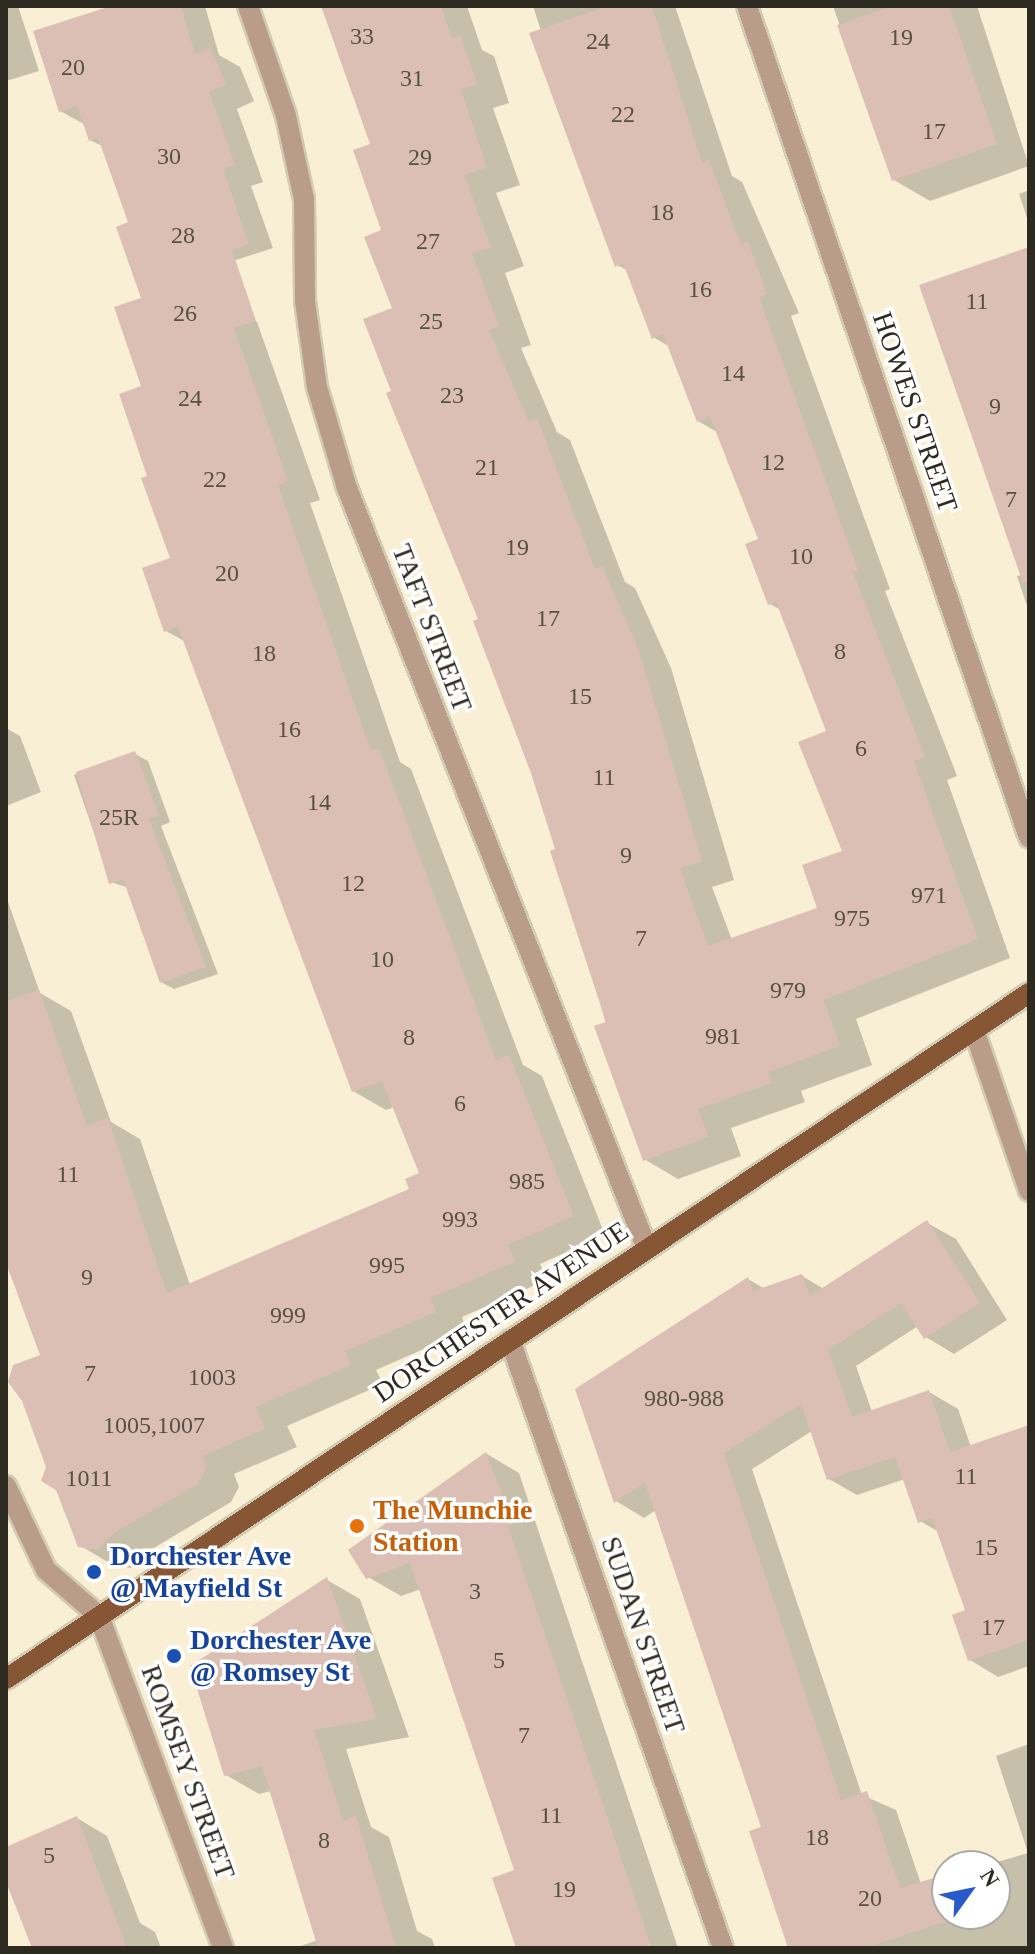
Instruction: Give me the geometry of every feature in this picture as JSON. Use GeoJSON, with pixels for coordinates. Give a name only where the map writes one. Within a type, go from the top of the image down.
{"type":"FeatureCollection","features":[{"type":"Feature","properties":{"kind":"main road","name":"DORCHESTER AVENUE"},"geometry":{"type":"LineString","coordinates":[[6,1679],[1029,993]]}},
{"type":"Feature","properties":{"kind":"street","name":"TAFT STREET"},"geometry":{"type":"LineString","coordinates":[[248,6],[286,116],[304,199],[305,301],[315,373],[347,488],[647,1249]]}},
{"type":"Feature","properties":{"kind":"street","name":"HOWES STREET"},"geometry":{"type":"LineString","coordinates":[[747,6],[1029,837]]}},
{"type":"Feature","properties":{"kind":"street"},"geometry":{"type":"LineString","coordinates":[[974,1030],[1029,1191]]}},
{"type":"Feature","properties":{"kind":"street","name":"SUDAN STREET"},"geometry":{"type":"LineString","coordinates":[[510,1340],[723,1948]]}},
{"type":"Feature","properties":{"kind":"street"},"geometry":{"type":"LineString","coordinates":[[6,1486],[46,1570],[99,1616]]}},
{"type":"Feature","properties":{"kind":"street","name":"ROMSEY STREET"},"geometry":{"type":"LineString","coordinates":[[99,1616],[223,1948]]}},
{"type":"Feature","properties":{"kind":"building"},"geometry":{"type":"Polygon","coordinates":[[[111,6],[181,6],[195,54],[210,47],[226,84],[209,92],[235,165],[223,169],[249,244],[232,250],[256,321],[234,328],[288,481],[278,485],[371,751],[379,748],[496,1060],[509,1055],[574,1216],[508,1245],[515,1262],[430,1298],[436,1312],[345,1351],[351,1365],[256,1407],[265,1429],[202,1456],[207,1467],[198,1484],[114,1533],[97,1550],[78,1547],[56,1490],[41,1481],[46,1467],[22,1401],[8,1382],[13,1365],[40,1355],[6,1263],[6,1001],[39,990],[87,1126],[108,1118],[167,1293],[409,1189],[405,1179],[419,1173],[382,1081],[352,1092],[178,627],[164,632],[142,568],[170,558],[141,478],[147,476],[119,394],[141,386],[114,307],[141,298],[116,227],[128,222],[98,138],[89,141],[77,106],[59,112],[33,31],[111,6]]]}},
{"type":"Feature","properties":{"kind":"building"},"geometry":{"type":"Polygon","coordinates":[[[321,6],[441,6],[452,38],[460,35],[477,84],[461,90],[487,167],[464,175],[491,247],[472,254],[499,326],[489,330],[529,422],[537,418],[595,569],[602,566],[638,648],[702,861],[680,868],[708,946],[817,908],[802,865],[842,851],[798,742],[826,731],[776,602],[768,605],[745,544],[758,539],[710,417],[697,422],[663,334],[652,339],[623,263],[615,267],[529,33],[609,6],[652,6],[702,163],[709,160],[741,245],[748,242],[767,294],[759,297],[858,570],[853,572],[925,757],[914,761],[978,939],[824,1000],[840,1046],[768,1072],[772,1083],[698,1109],[708,1137],[643,1161],[594,1026],[606,1022],[550,851],[555,849],[531,773],[473,621],[478,619],[386,393],[391,391],[363,319],[392,308],[364,237],[381,230],[353,150],[370,144],[321,6]]]}},
{"type":"Feature","properties":{"kind":"building"},"geometry":{"type":"Polygon","coordinates":[[[892,6],[949,6],[997,144],[892,181],[837,25],[892,6]]]}},
{"type":"Feature","properties":{"kind":"building"},"geometry":{"type":"Polygon","coordinates":[[[1029,247],[1029,582],[1023,583],[919,285],[1029,247]]]}},
{"type":"Feature","properties":{"kind":"building"},"geometry":{"type":"Polygon","coordinates":[[[135,751],[159,815],[149,819],[206,967],[160,983],[123,879],[109,884],[76,772],[135,751]]]}},
{"type":"Feature","properties":{"kind":"building"},"geometry":{"type":"Polygon","coordinates":[[[927,1220],[980,1303],[924,1339],[901,1303],[828,1350],[852,1417],[929,1390],[950,1452],[1029,1425],[1029,1640],[968,1661],[952,1615],[965,1610],[932,1518],[918,1523],[895,1457],[827,1480],[801,1404],[724,1453],[841,1800],[867,1791],[900,1888],[931,1879],[931,1926],[866,1948],[788,1948],[749,1831],[761,1827],[645,1483],[614,1503],[575,1389],[748,1277],[753,1291],[802,1274],[810,1296],[927,1220]]]}},
{"type":"Feature","properties":{"kind":"building"},"geometry":{"type":"Polygon","coordinates":[[[486,1452],[513,1525],[508,1526],[652,1948],[516,1948],[492,1878],[514,1870],[410,1563],[366,1579],[348,1550],[486,1452]]]}},
{"type":"Feature","properties":{"kind":"building"},"geometry":{"type":"Polygon","coordinates":[[[327,1577],[377,1719],[314,1730],[343,1821],[356,1816],[396,1948],[318,1948],[262,1766],[224,1776],[190,1666],[327,1577]]]}},
{"type":"Feature","properties":{"kind":"building"},"geometry":{"type":"Polygon","coordinates":[[[77,1816],[127,1948],[32,1948],[6,1882],[6,1847],[77,1816]]]}},
{"type":"Feature","properties":{"kind":"place","name":"The Munchie Station"},"geometry":{"type":"Point","coordinates":[357,1526]}},
{"type":"Feature","properties":{"kind":"place","name":"Dorchester Ave @ Mayfield St"},"geometry":{"type":"Point","coordinates":[94,1572]}},
{"type":"Feature","properties":{"kind":"place","name":"Dorchester Ave @ Romsey St"},"geometry":{"type":"Point","coordinates":[174,1656]}}]}
